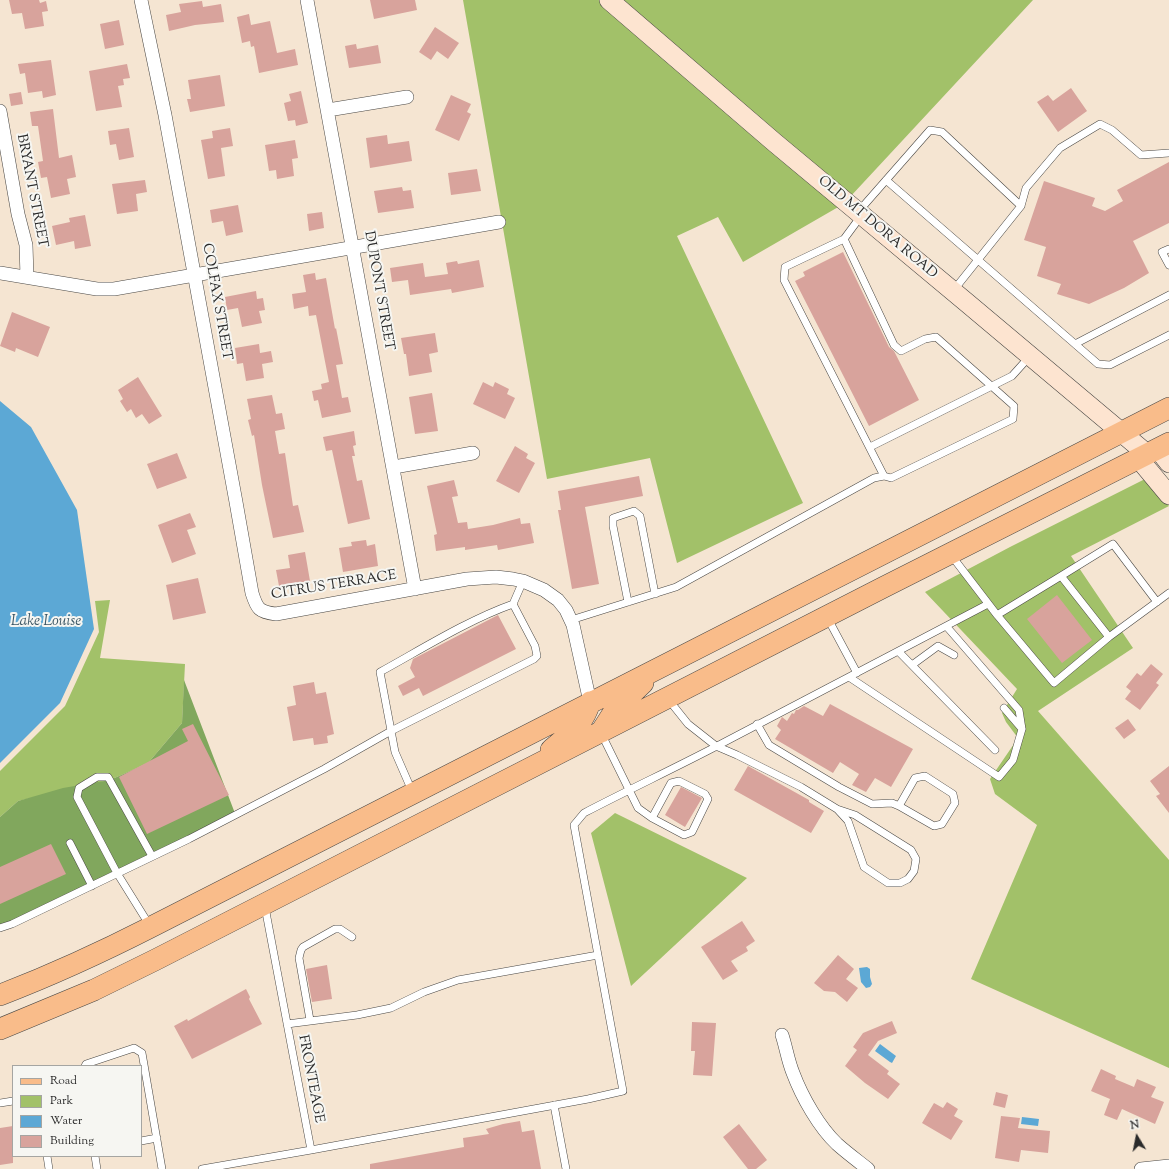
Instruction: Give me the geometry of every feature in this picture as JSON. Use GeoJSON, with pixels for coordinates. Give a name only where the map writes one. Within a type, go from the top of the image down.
{"type":"FeatureCollection","features":[{"type":"Feature","properties":{"kind":"main road"},"geometry":{"type":"LineString","coordinates":[[0,995],[35,982],[84,960],[151,927],[1169,408]]}},
{"type":"Feature","properties":{"kind":"main road"},"geometry":{"type":"LineString","coordinates":[[0,1029],[94,990],[155,960],[950,554],[1157,454]]}},
{"type":"Feature","properties":{"kind":"main road"},"geometry":{"type":"LineString","coordinates":[[601,733],[615,710],[660,667]]}},
{"type":"Feature","properties":{"kind":"main road"},"geometry":{"type":"LineString","coordinates":[[532,768],[580,724],[586,714],[590,702]]}},
{"type":"Feature","properties":{"kind":"street","name":"COLFAX STREET"},"geometry":{"type":"LineString","coordinates":[[141,0],[165,115],[252,593],[256,606],[259,609]]}},
{"type":"Feature","properties":{"kind":"street","name":"DUPONT STREET"},"geometry":{"type":"LineString","coordinates":[[307,0],[394,467],[415,589]]}},
{"type":"Feature","properties":{"kind":"street","name":"OLD MT DORA ROAD"},"geometry":{"type":"LineString","coordinates":[[609,0],[774,142],[1120,433],[1157,454],[1169,495]]}},
{"type":"Feature","properties":{"kind":"street"},"geometry":{"type":"LineString","coordinates":[[328,110],[408,96]]}},
{"type":"Feature","properties":{"kind":"street","name":"BRYANT STREET"},"geometry":{"type":"LineString","coordinates":[[0,111],[16,200],[26,245],[27,277]]}},
{"type":"Feature","properties":{"kind":"street"},"geometry":{"type":"LineString","coordinates":[[0,273],[97,289],[114,289],[499,222]]}},
{"type":"Feature","properties":{"kind":"street"},"geometry":{"type":"LineString","coordinates":[[394,467],[473,453]]}},
{"type":"Feature","properties":{"kind":"street","name":"CITRUS TERRACE"},"geometry":{"type":"LineString","coordinates":[[259,609],[265,613],[276,614],[467,579],[496,578],[523,581],[544,590],[558,600],[566,610],[576,636],[590,702]]}},
{"type":"Feature","properties":{"kind":"street"},"geometry":{"type":"LineString","coordinates":[[782,1034],[798,1086],[810,1108],[836,1143],[868,1169]]}},
{"type":"Feature","properties":{"kind":"street"},"geometry":{"type":"LineString","coordinates":[[1141,1169],[1169,1166]]}},
{"type":"Feature","properties":{"kind":"lane"},"geometry":{"type":"LineString","coordinates":[[953,291],[1021,206],[1026,188],[1060,148],[1100,124],[1112,130],[1141,155],[1169,153]]}},
{"type":"Feature","properties":{"kind":"lane"},"geometry":{"type":"LineString","coordinates":[[884,476],[784,280],[784,267],[844,239],[860,214],[886,180],[930,130],[942,132],[1021,206]]}},
{"type":"Feature","properties":{"kind":"lane"},"geometry":{"type":"LineString","coordinates":[[886,180],[1098,364],[1110,365],[1169,335]]}},
{"type":"Feature","properties":{"kind":"lane"},"geometry":{"type":"LineString","coordinates":[[571,620],[676,587],[874,478],[884,476],[891,478],[1013,418],[1014,406],[936,337],[925,339],[901,351],[894,345],[844,239]]}},
{"type":"Feature","properties":{"kind":"lane"},"geometry":{"type":"LineString","coordinates":[[1169,249],[1162,252],[1169,264]]}},
{"type":"Feature","properties":{"kind":"lane"},"geometry":{"type":"LineString","coordinates":[[1075,344],[1169,295]]}},
{"type":"Feature","properties":{"kind":"lane"},"geometry":{"type":"LineString","coordinates":[[870,447],[1012,376],[1030,356]]}},
{"type":"Feature","properties":{"kind":"lane"},"geometry":{"type":"LineString","coordinates":[[628,602],[613,526],[614,518],[634,511],[640,516],[655,594]]}},
{"type":"Feature","properties":{"kind":"lane"},"geometry":{"type":"LineString","coordinates":[[997,616],[1113,544],[1156,602]]}},
{"type":"Feature","properties":{"kind":"lane"},"geometry":{"type":"LineString","coordinates":[[950,554],[997,616],[1054,682],[1109,637],[1169,593]]}},
{"type":"Feature","properties":{"kind":"lane"},"geometry":{"type":"LineString","coordinates":[[1062,576],[1109,637]]}},
{"type":"Feature","properties":{"kind":"lane"},"geometry":{"type":"LineString","coordinates":[[413,793],[395,752],[380,672],[493,611],[513,604],[523,581]]}},
{"type":"Feature","properties":{"kind":"lane"},"geometry":{"type":"LineString","coordinates":[[0,928],[92,886],[152,856],[324,769],[391,731],[534,659],[537,656],[535,646],[513,604]]}},
{"type":"Feature","properties":{"kind":"lane"},"geometry":{"type":"LineString","coordinates":[[202,1169],[225,1167],[623,1092],[574,825],[584,813],[899,652],[988,604]]}},
{"type":"Feature","properties":{"kind":"lane"},"geometry":{"type":"LineString","coordinates":[[827,617],[857,673]]}},
{"type":"Feature","properties":{"kind":"lane"},"geometry":{"type":"LineString","coordinates":[[849,677],[999,777],[1013,760],[1022,729],[1019,710],[947,627]]}},
{"type":"Feature","properties":{"kind":"lane"},"geometry":{"type":"LineString","coordinates":[[912,665],[938,646],[954,655]]}},
{"type":"Feature","properties":{"kind":"lane"},"geometry":{"type":"LineString","coordinates":[[899,652],[995,750]]}},
{"type":"Feature","properties":{"kind":"lane"},"geometry":{"type":"LineString","coordinates":[[668,699],[688,724],[716,746],[801,787],[837,809],[855,815],[911,850],[916,859],[914,871],[908,879],[900,883],[888,883],[864,867],[848,821],[837,809]]}},
{"type":"Feature","properties":{"kind":"lane"},"geometry":{"type":"LineString","coordinates":[[1004,708],[1022,729]]}},
{"type":"Feature","properties":{"kind":"lane"},"geometry":{"type":"LineString","coordinates":[[757,724],[769,745],[839,787],[872,804],[892,803],[934,826],[942,824],[955,803],[953,794],[925,776],[916,778],[899,806]]}},
{"type":"Feature","properties":{"kind":"lane"},"geometry":{"type":"LineString","coordinates":[[601,733],[638,808],[652,818],[684,835],[692,832],[708,799],[705,794],[679,781],[672,783],[652,818]]}},
{"type":"Feature","properties":{"kind":"lane"},"geometry":{"type":"LineString","coordinates":[[151,927],[117,873],[77,797],[79,788],[97,777],[108,777],[152,856]]}},
{"type":"Feature","properties":{"kind":"lane"},"geometry":{"type":"LineString","coordinates":[[70,843],[92,886]]}},
{"type":"Feature","properties":{"kind":"lane","name":"FRONTEAGE"},"geometry":{"type":"LineString","coordinates":[[264,905],[311,1150]]}},
{"type":"Feature","properties":{"kind":"lane"},"geometry":{"type":"LineString","coordinates":[[310,1020],[299,958],[301,950],[303,947],[335,930],[340,929],[352,937]]}},
{"type":"Feature","properties":{"kind":"lane"},"geometry":{"type":"LineString","coordinates":[[286,1024],[357,1015],[391,1008],[424,992],[458,980],[598,955]]}},
{"type":"Feature","properties":{"kind":"lane"},"geometry":{"type":"LineString","coordinates":[[86,1065],[134,1048],[142,1053],[162,1169]]}},
{"type":"Feature","properties":{"kind":"lane"},"geometry":{"type":"LineString","coordinates":[[0,1103],[12,1101]]}},
{"type":"Feature","properties":{"kind":"lane"},"geometry":{"type":"LineString","coordinates":[[554,1105],[566,1169]]}},
{"type":"Feature","properties":{"kind":"lane"},"geometry":{"type":"LineString","coordinates":[[142,1141],[156,1138]]}},
{"type":"Feature","properties":{"kind":"lane"},"geometry":{"type":"LineString","coordinates":[[47,1157],[49,1169]]}},
{"type":"Feature","properties":{"kind":"lane"},"geometry":{"type":"LineString","coordinates":[[95,1157],[97,1169]]}},
{"type":"Feature","properties":{"kind":"green space"},"geometry":{"type":"Polygon","coordinates":[[[463,0],[600,0],[840,206],[743,262],[718,217],[677,236],[803,503],[677,563],[650,458],[547,479],[463,0]]]}},
{"type":"Feature","properties":{"kind":"green space"},"geometry":{"type":"Polygon","coordinates":[[[619,0],[1033,0],[850,197],[619,0]]]}},
{"type":"Feature","properties":{"kind":"green space"},"geometry":{"type":"Polygon","coordinates":[[[1147,478],[1169,506],[1071,556],[1133,648],[1038,711],[1169,860],[1169,1068],[971,979],[1037,825],[995,794],[990,779],[1018,738],[1006,722],[1002,713],[1017,689],[925,592],[1010,547],[1147,478]]]}},
{"type":"Feature","properties":{"kind":"green space"},"geometry":{"type":"Polygon","coordinates":[[[110,600],[100,658],[185,664],[182,723],[148,763],[110,780],[18,801],[0,817],[0,771],[65,706],[99,632],[95,601],[110,600]]]}},
{"type":"Feature","properties":{"kind":"green space"},"geometry":{"type":"Polygon","coordinates":[[[184,680],[236,816],[0,927],[0,817],[18,801],[63,788],[110,780],[148,763],[182,723],[184,680]]]}},
{"type":"Feature","properties":{"kind":"green space"},"geometry":{"type":"Polygon","coordinates":[[[615,813],[747,878],[631,986],[591,833],[615,813]]]}},
{"type":"Feature","properties":{"kind":"water","name":"Lake Louise"},"geometry":{"type":"Polygon","coordinates":[[[0,401],[31,427],[77,510],[94,629],[60,703],[0,763],[0,401]]]}},
{"type":"Feature","properties":{"kind":"water"},"geometry":{"type":"Polygon","coordinates":[[[867,967],[870,969],[872,984],[870,987],[866,988],[861,982],[859,968],[867,967]]]}},
{"type":"Feature","properties":{"kind":"water"},"geometry":{"type":"Polygon","coordinates":[[[880,1044],[896,1056],[892,1063],[875,1051],[880,1044]]]}},
{"type":"Feature","properties":{"kind":"water"},"geometry":{"type":"Polygon","coordinates":[[[1022,1117],[1039,1119],[1038,1126],[1021,1124],[1022,1117]]]}},
{"type":"Feature","properties":{"kind":"building"},"geometry":{"type":"Polygon","coordinates":[[[9,0],[39,0],[40,3],[46,1],[48,11],[42,12],[44,26],[25,29],[22,13],[12,14],[9,0]]]}},
{"type":"Feature","properties":{"kind":"building"},"geometry":{"type":"Polygon","coordinates":[[[370,0],[415,0],[417,10],[374,19],[370,0]]]}},
{"type":"Feature","properties":{"kind":"building"},"geometry":{"type":"Polygon","coordinates":[[[202,1],[203,7],[221,4],[224,22],[195,25],[169,31],[166,15],[181,12],[179,4],[202,1]]]}},
{"type":"Feature","properties":{"kind":"building"},"geometry":{"type":"Polygon","coordinates":[[[249,14],[251,25],[270,21],[277,53],[295,49],[298,65],[259,73],[254,46],[251,47],[250,41],[242,43],[237,17],[249,14]]]}},
{"type":"Feature","properties":{"kind":"building"},"geometry":{"type":"Polygon","coordinates":[[[119,20],[124,45],[105,49],[100,24],[119,20]]]}},
{"type":"Feature","properties":{"kind":"building"},"geometry":{"type":"Polygon","coordinates":[[[435,27],[459,43],[448,59],[437,51],[431,60],[419,52],[435,27]]]}},
{"type":"Feature","properties":{"kind":"building"},"geometry":{"type":"Polygon","coordinates":[[[356,44],[357,49],[378,45],[381,63],[349,68],[345,46],[356,44]]]}},
{"type":"Feature","properties":{"kind":"building"},"geometry":{"type":"Polygon","coordinates":[[[51,60],[56,95],[43,98],[42,91],[28,93],[25,73],[20,74],[18,64],[51,60]]]}},
{"type":"Feature","properties":{"kind":"building"},"geometry":{"type":"Polygon","coordinates":[[[127,64],[130,78],[123,79],[124,85],[118,86],[122,107],[96,111],[89,71],[127,64]]]}},
{"type":"Feature","properties":{"kind":"building"},"geometry":{"type":"Polygon","coordinates":[[[220,75],[225,106],[190,112],[187,99],[191,99],[188,80],[220,75]]]}},
{"type":"Feature","properties":{"kind":"building"},"geometry":{"type":"Polygon","coordinates":[[[1071,88],[1087,111],[1058,132],[1037,102],[1048,95],[1053,101],[1071,88]]]}},
{"type":"Feature","properties":{"kind":"building"},"geometry":{"type":"Polygon","coordinates":[[[301,91],[308,123],[296,126],[295,120],[288,121],[284,103],[291,101],[289,94],[301,91]]]}},
{"type":"Feature","properties":{"kind":"building"},"geometry":{"type":"Polygon","coordinates":[[[21,92],[23,104],[11,106],[9,94],[21,92]]]}},
{"type":"Feature","properties":{"kind":"building"},"geometry":{"type":"Polygon","coordinates":[[[451,95],[471,104],[467,112],[471,114],[459,141],[435,130],[451,95]]]}},
{"type":"Feature","properties":{"kind":"building"},"geometry":{"type":"Polygon","coordinates":[[[53,109],[59,158],[72,155],[76,177],[67,179],[70,194],[51,198],[47,177],[41,178],[38,162],[43,161],[38,126],[32,126],[30,112],[53,109]]]}},
{"type":"Feature","properties":{"kind":"building"},"geometry":{"type":"Polygon","coordinates":[[[129,128],[134,157],[119,160],[116,144],[110,145],[108,131],[129,128]]]}},
{"type":"Feature","properties":{"kind":"building"},"geometry":{"type":"Polygon","coordinates":[[[230,128],[233,146],[221,148],[225,176],[208,179],[201,140],[213,138],[212,131],[230,128]]]}},
{"type":"Feature","properties":{"kind":"building"},"geometry":{"type":"Polygon","coordinates":[[[387,135],[388,144],[409,141],[412,161],[370,168],[366,138],[387,135]]]}},
{"type":"Feature","properties":{"kind":"building"},"geometry":{"type":"Polygon","coordinates":[[[295,140],[298,158],[292,159],[294,176],[277,179],[276,170],[269,171],[265,145],[295,140]]]}},
{"type":"Feature","properties":{"kind":"building"},"geometry":{"type":"Polygon","coordinates":[[[1169,162],[1169,223],[1133,241],[1149,273],[1124,288],[1089,304],[1057,294],[1061,284],[1037,276],[1046,247],[1024,240],[1044,181],[1095,198],[1092,206],[1105,211],[1123,201],[1117,190],[1169,162]]]}},
{"type":"Feature","properties":{"kind":"building"},"geometry":{"type":"Polygon","coordinates":[[[477,169],[481,191],[451,195],[448,173],[477,169]]]}},
{"type":"Feature","properties":{"kind":"building"},"geometry":{"type":"Polygon","coordinates":[[[145,180],[147,192],[136,194],[138,211],[117,214],[112,184],[145,180]]]}},
{"type":"Feature","properties":{"kind":"building"},"geometry":{"type":"Polygon","coordinates":[[[402,187],[403,191],[411,190],[414,208],[378,213],[374,191],[402,187]]]}},
{"type":"Feature","properties":{"kind":"building"},"geometry":{"type":"Polygon","coordinates":[[[238,205],[243,232],[226,236],[223,221],[212,223],[210,210],[238,205]]]}},
{"type":"Feature","properties":{"kind":"building"},"geometry":{"type":"Polygon","coordinates":[[[322,212],[324,228],[309,231],[307,214],[322,212]]]}},
{"type":"Feature","properties":{"kind":"building"},"geometry":{"type":"Polygon","coordinates":[[[85,215],[91,246],[75,249],[74,241],[56,245],[52,226],[70,222],[69,218],[85,215]]]}},
{"type":"Feature","properties":{"kind":"building"},"geometry":{"type":"Polygon","coordinates":[[[843,252],[889,347],[894,351],[919,400],[869,426],[795,281],[805,276],[803,272],[843,252]]]}},
{"type":"Feature","properties":{"kind":"building"},"geometry":{"type":"Polygon","coordinates":[[[479,260],[484,287],[452,293],[451,289],[410,295],[408,280],[392,282],[390,268],[423,263],[425,277],[448,274],[446,263],[457,261],[458,264],[479,260]]]}},
{"type":"Feature","properties":{"kind":"building"},"geometry":{"type":"Polygon","coordinates":[[[315,273],[316,280],[326,278],[343,364],[336,365],[342,398],[348,397],[351,412],[322,418],[318,400],[314,401],[312,391],[322,389],[321,384],[329,382],[316,315],[309,316],[308,306],[294,309],[292,294],[306,292],[303,275],[315,273]]]}},
{"type":"Feature","properties":{"kind":"building"},"geometry":{"type":"Polygon","coordinates":[[[256,291],[257,299],[263,298],[265,310],[259,311],[262,323],[242,327],[238,308],[227,310],[225,297],[256,291]]]}},
{"type":"Feature","properties":{"kind":"building"},"geometry":{"type":"Polygon","coordinates":[[[12,312],[50,327],[38,357],[16,348],[15,352],[0,346],[12,312]]]}},
{"type":"Feature","properties":{"kind":"building"},"geometry":{"type":"Polygon","coordinates":[[[435,333],[438,352],[429,354],[432,372],[409,376],[406,354],[404,354],[401,338],[435,333]]]}},
{"type":"Feature","properties":{"kind":"building"},"geometry":{"type":"Polygon","coordinates":[[[259,344],[260,353],[271,351],[273,362],[262,364],[264,378],[246,381],[243,363],[237,364],[235,348],[259,344]]]}},
{"type":"Feature","properties":{"kind":"building"},"geometry":{"type":"Polygon","coordinates":[[[138,377],[162,416],[149,424],[142,414],[136,418],[131,409],[127,412],[120,401],[123,399],[118,390],[138,377]]]}},
{"type":"Feature","properties":{"kind":"building"},"geometry":{"type":"Polygon","coordinates":[[[483,382],[493,387],[495,382],[509,389],[507,394],[515,398],[505,419],[473,404],[483,382]]]}},
{"type":"Feature","properties":{"kind":"building"},"geometry":{"type":"Polygon","coordinates":[[[432,393],[438,431],[415,434],[409,397],[432,393]]]}},
{"type":"Feature","properties":{"kind":"building"},"geometry":{"type":"Polygon","coordinates":[[[272,395],[276,414],[282,413],[285,429],[275,431],[279,454],[285,453],[293,506],[298,505],[304,532],[273,538],[262,485],[254,435],[252,436],[248,420],[251,419],[247,399],[272,395]]]}},
{"type":"Feature","properties":{"kind":"building"},"geometry":{"type":"Polygon","coordinates":[[[354,431],[356,445],[353,446],[355,456],[352,456],[357,481],[362,480],[370,519],[348,524],[332,450],[326,451],[323,437],[354,431]]]}},
{"type":"Feature","properties":{"kind":"building"},"geometry":{"type":"Polygon","coordinates":[[[515,446],[528,454],[526,458],[535,463],[519,493],[496,481],[515,446]]]}},
{"type":"Feature","properties":{"kind":"building"},"geometry":{"type":"Polygon","coordinates":[[[177,453],[187,478],[157,489],[147,464],[177,453]]]}},
{"type":"Feature","properties":{"kind":"building"},"geometry":{"type":"Polygon","coordinates":[[[639,476],[643,496],[585,507],[599,584],[572,589],[558,510],[561,510],[558,491],[639,476]]]}},
{"type":"Feature","properties":{"kind":"building"},"geometry":{"type":"Polygon","coordinates":[[[454,480],[458,496],[452,497],[458,523],[467,522],[468,529],[493,525],[520,518],[521,524],[530,523],[534,543],[498,550],[497,545],[465,550],[465,547],[436,551],[434,535],[437,534],[427,486],[454,480]]]}},
{"type":"Feature","properties":{"kind":"building"},"geometry":{"type":"Polygon","coordinates":[[[190,513],[196,527],[187,530],[196,554],[172,563],[158,525],[190,513]]]}},
{"type":"Feature","properties":{"kind":"building"},"geometry":{"type":"Polygon","coordinates":[[[366,540],[367,546],[375,544],[378,566],[343,572],[339,548],[352,546],[351,542],[366,540]]]}},
{"type":"Feature","properties":{"kind":"building"},"geometry":{"type":"Polygon","coordinates":[[[305,552],[310,581],[279,586],[276,570],[290,568],[288,555],[305,552]]]}},
{"type":"Feature","properties":{"kind":"building"},"geometry":{"type":"Polygon","coordinates":[[[198,578],[206,613],[173,620],[166,585],[198,578]]]}},
{"type":"Feature","properties":{"kind":"building"},"geometry":{"type":"Polygon","coordinates":[[[1057,595],[1092,640],[1062,663],[1027,619],[1057,595]]]}},
{"type":"Feature","properties":{"kind":"building"},"geometry":{"type":"Polygon","coordinates":[[[498,615],[516,649],[423,696],[419,688],[403,696],[398,686],[415,677],[410,668],[413,659],[498,615]]]}},
{"type":"Feature","properties":{"kind":"building"},"geometry":{"type":"Polygon","coordinates":[[[1151,664],[1163,674],[1156,683],[1159,685],[1140,710],[1125,699],[1131,691],[1126,687],[1137,673],[1141,676],[1151,664]]]}},
{"type":"Feature","properties":{"kind":"building"},"geometry":{"type":"Polygon","coordinates":[[[314,682],[316,694],[326,692],[334,734],[327,736],[328,743],[314,745],[313,738],[293,741],[287,707],[296,705],[293,686],[314,682]]]}},
{"type":"Feature","properties":{"kind":"building"},"geometry":{"type":"Polygon","coordinates":[[[830,704],[913,749],[891,787],[875,778],[866,792],[852,785],[859,774],[840,762],[833,773],[775,739],[781,730],[777,726],[782,717],[787,721],[792,713],[794,714],[796,710],[804,706],[823,716],[830,704]]]}},
{"type":"Feature","properties":{"kind":"building"},"geometry":{"type":"Polygon","coordinates":[[[1128,719],[1136,730],[1124,739],[1115,728],[1128,719]]]}},
{"type":"Feature","properties":{"kind":"building"},"geometry":{"type":"Polygon","coordinates":[[[193,724],[229,795],[147,834],[119,777],[188,741],[182,729],[193,724]]]}},
{"type":"Feature","properties":{"kind":"building"},"geometry":{"type":"Polygon","coordinates":[[[748,766],[809,800],[809,802],[824,811],[811,833],[734,790],[748,766]]]}},
{"type":"Feature","properties":{"kind":"building"},"geometry":{"type":"Polygon","coordinates":[[[1169,766],[1169,813],[1156,796],[1160,794],[1150,781],[1169,766]]]}},
{"type":"Feature","properties":{"kind":"building"},"geometry":{"type":"Polygon","coordinates":[[[681,787],[702,798],[685,827],[665,815],[681,787]]]}},
{"type":"Feature","properties":{"kind":"building"},"geometry":{"type":"Polygon","coordinates":[[[51,844],[66,874],[0,904],[0,867],[51,844]]]}},
{"type":"Feature","properties":{"kind":"building"},"geometry":{"type":"Polygon","coordinates":[[[742,921],[755,941],[746,947],[748,951],[731,961],[738,971],[723,980],[701,947],[742,921]]]}},
{"type":"Feature","properties":{"kind":"building"},"geometry":{"type":"Polygon","coordinates":[[[838,955],[854,969],[846,979],[858,988],[847,1002],[835,992],[824,991],[814,983],[838,955]]]}},
{"type":"Feature","properties":{"kind":"building"},"geometry":{"type":"Polygon","coordinates":[[[327,965],[332,999],[312,1002],[306,969],[327,965]]]}},
{"type":"Feature","properties":{"kind":"building"},"geometry":{"type":"Polygon","coordinates":[[[246,989],[250,997],[249,999],[262,1024],[192,1059],[174,1026],[187,1019],[188,1021],[246,989]]]}},
{"type":"Feature","properties":{"kind":"building"},"geometry":{"type":"Polygon","coordinates":[[[892,1021],[897,1033],[878,1041],[868,1055],[889,1071],[887,1074],[900,1084],[888,1099],[865,1083],[845,1066],[857,1050],[853,1047],[863,1033],[892,1021]]]}},
{"type":"Feature","properties":{"kind":"building"},"geometry":{"type":"Polygon","coordinates":[[[692,1022],[716,1023],[712,1076],[693,1075],[695,1051],[691,1051],[692,1022]]]}},
{"type":"Feature","properties":{"kind":"building"},"geometry":{"type":"Polygon","coordinates":[[[1101,1069],[1116,1076],[1115,1079],[1134,1087],[1137,1079],[1156,1087],[1151,1097],[1164,1102],[1155,1124],[1122,1109],[1117,1120],[1104,1115],[1110,1099],[1091,1091],[1101,1069]]]}},
{"type":"Feature","properties":{"kind":"building"},"geometry":{"type":"Polygon","coordinates":[[[996,1092],[1008,1095],[1005,1108],[993,1105],[996,1092]]]}},
{"type":"Feature","properties":{"kind":"building"},"geometry":{"type":"Polygon","coordinates":[[[947,1102],[958,1109],[954,1116],[963,1121],[951,1140],[922,1123],[934,1103],[943,1108],[947,1102]]]}},
{"type":"Feature","properties":{"kind":"building"},"geometry":{"type":"Polygon","coordinates":[[[1001,1116],[1020,1118],[1018,1128],[1050,1131],[1048,1153],[1021,1150],[1019,1162],[995,1158],[1001,1116]]]}},
{"type":"Feature","properties":{"kind":"building"},"geometry":{"type":"Polygon","coordinates":[[[520,1121],[522,1132],[534,1130],[541,1169],[370,1169],[370,1164],[464,1147],[463,1138],[489,1134],[486,1129],[520,1121]]]}},
{"type":"Feature","properties":{"kind":"building"},"geometry":{"type":"Polygon","coordinates":[[[739,1124],[767,1160],[756,1169],[748,1169],[723,1137],[739,1124]]]}},
{"type":"Feature","properties":{"kind":"building"},"geometry":{"type":"Polygon","coordinates":[[[12,1126],[13,1163],[0,1165],[0,1128],[12,1126]]]}}]}
